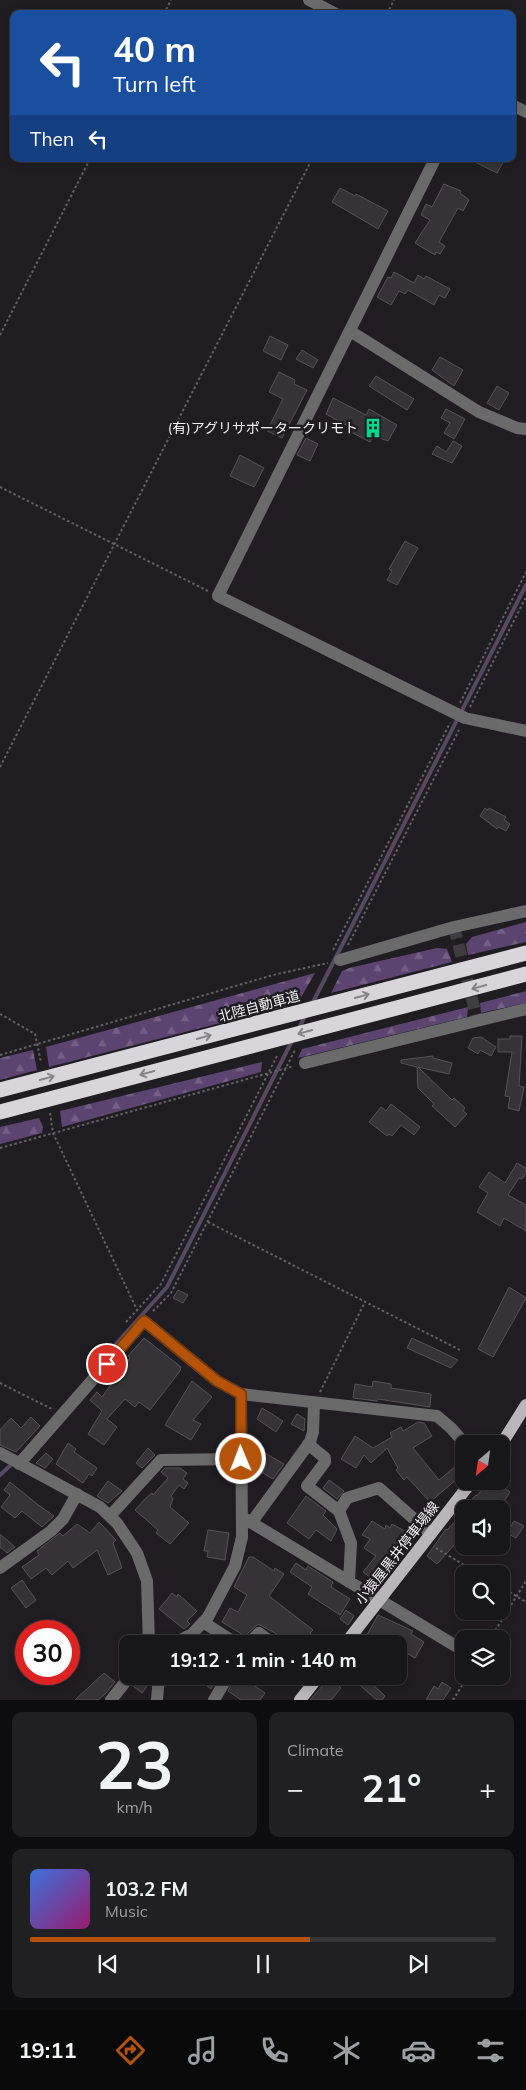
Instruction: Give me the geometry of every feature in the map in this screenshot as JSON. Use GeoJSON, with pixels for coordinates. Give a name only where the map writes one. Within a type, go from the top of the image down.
{"type":"FeatureCollection","features":[{"type":"Feature","properties":{"kind":"highway","name":"北陸自動車道"},"geometry":{"type":"LineString","coordinates":[[0,1090],[526,953]]}},
{"type":"Feature","properties":{"kind":"highway"},"geometry":{"type":"LineString","coordinates":[[0,1112],[526,974]]}},
{"type":"Feature","properties":{"kind":"main road"},"geometry":{"type":"LineString","coordinates":[[507,1435],[526,1405]]}},
{"type":"Feature","properties":{"kind":"main road","name":"小猿屋黒井停車場線"},"geometry":{"type":"LineString","coordinates":[[352,1635],[465,1490]]}},
{"type":"Feature","properties":{"kind":"main road"},"geometry":{"type":"LineString","coordinates":[[300,1700],[312,1685]]}},
{"type":"Feature","properties":{"kind":"street"},"geometry":{"type":"LineString","coordinates":[[310,0],[329,10]]}},
{"type":"Feature","properties":{"kind":"street"},"geometry":{"type":"LineString","coordinates":[[434,162],[218,596],[460,716],[526,731]]}},
{"type":"Feature","properties":{"kind":"street"},"geometry":{"type":"LineString","coordinates":[[350,331],[479,412],[526,430]]}},
{"type":"Feature","properties":{"kind":"street"},"geometry":{"type":"LineString","coordinates":[[340,960],[454,927],[526,910]]}},
{"type":"Feature","properties":{"kind":"street"},"geometry":{"type":"LineString","coordinates":[[305,1063],[526,1008]]}},
{"type":"Feature","properties":{"kind":"street"},"geometry":{"type":"LineString","coordinates":[[19,1464],[144,1321],[217,1381],[241,1394],[437,1416],[457,1435]]}},
{"type":"Feature","properties":{"kind":"street"},"geometry":{"type":"LineString","coordinates":[[190,1635],[203,1622],[235,1566],[246,1520],[241,1459],[241,1394]]}},
{"type":"Feature","properties":{"kind":"street"},"geometry":{"type":"LineString","coordinates":[[246,1520],[308,1444],[313,1432],[314,1403]]}},
{"type":"Feature","properties":{"kind":"street"},"geometry":{"type":"LineString","coordinates":[[308,1444],[325,1458],[325,1462],[307,1486],[339,1510],[351,1543],[349,1582]]}},
{"type":"Feature","properties":{"kind":"street"},"geometry":{"type":"LineString","coordinates":[[0,1453],[100,1507],[110,1516],[127,1537],[147,1581],[149,1635]]}},
{"type":"Feature","properties":{"kind":"street"},"geometry":{"type":"LineString","coordinates":[[110,1516],[161,1460],[241,1459]]}},
{"type":"Feature","properties":{"kind":"street"},"geometry":{"type":"LineString","coordinates":[[339,1510],[347,1498],[379,1488],[428,1538]]}},
{"type":"Feature","properties":{"kind":"street"},"geometry":{"type":"LineString","coordinates":[[0,1568],[51,1532],[63,1519],[77,1494]]}},
{"type":"Feature","properties":{"kind":"street"},"geometry":{"type":"LineString","coordinates":[[246,1520],[455,1646]]}},
{"type":"Feature","properties":{"kind":"street"},"geometry":{"type":"LineString","coordinates":[[203,1622],[223,1635]]}},
{"type":"Feature","properties":{"kind":"street"},"geometry":{"type":"LineString","coordinates":[[111,1700],[123,1685]]}},
{"type":"Feature","properties":{"kind":"street"},"geometry":{"type":"LineString","coordinates":[[157,1700],[158,1685]]}},
{"type":"Feature","properties":{"kind":"street"},"geometry":{"type":"LineString","coordinates":[[214,1700],[223,1685]]}},
{"type":"Feature","properties":{"kind":"path"},"geometry":{"type":"LineString","coordinates":[[0,335],[88,162]]}},
{"type":"Feature","properties":{"kind":"path"},"geometry":{"type":"LineString","coordinates":[[0,767],[310,162]]}},
{"type":"Feature","properties":{"kind":"path"},"geometry":{"type":"LineString","coordinates":[[0,486],[218,596]]}},
{"type":"Feature","properties":{"kind":"path"},"geometry":{"type":"LineString","coordinates":[[0,1055],[273,975],[340,960],[460,716],[526,572]]}},
{"type":"Feature","properties":{"kind":"path"},"geometry":{"type":"LineString","coordinates":[[326,963],[526,597]]}},
{"type":"Feature","properties":{"kind":"path"},"geometry":{"type":"LineString","coordinates":[[0,1014],[35,1034],[41,1062]]}},
{"type":"Feature","properties":{"kind":"path"},"geometry":{"type":"LineString","coordinates":[[49,1106],[53,1133],[136,1309],[144,1321],[171,1293],[294,1050]]}},
{"type":"Feature","properties":{"kind":"path"},"geometry":{"type":"LineString","coordinates":[[124,1323],[161,1284],[278,1056]]}},
{"type":"Feature","properties":{"kind":"path"},"geometry":{"type":"LineString","coordinates":[[0,1148],[305,1063]]}},
{"type":"Feature","properties":{"kind":"path"},"geometry":{"type":"LineString","coordinates":[[207,1222],[462,1352]]}},
{"type":"Feature","properties":{"kind":"path"},"geometry":{"type":"LineString","coordinates":[[314,1403],[365,1302]]}},
{"type":"Feature","properties":{"kind":"path"},"geometry":{"type":"LineString","coordinates":[[0,1382],[52,1409]]}},
{"type":"Feature","properties":{"kind":"path"},"geometry":{"type":"LineString","coordinates":[[428,1538],[466,1565]]}},
{"type":"Feature","properties":{"kind":"path"},"geometry":{"type":"LineString","coordinates":[[495,1630],[526,1582]]}},
{"type":"Feature","properties":{"kind":"path"},"geometry":{"type":"LineString","coordinates":[[510,1592],[526,1602]]}},
{"type":"Feature","properties":{"kind":"path"},"geometry":{"type":"LineString","coordinates":[[453,1700],[462,1685]]}},
{"type":"Feature","properties":{"kind":"green space"},"geometry":{"type":"Polygon","coordinates":[[[526,922],[526,942],[468,955],[466,944],[472,937],[526,922]]]}},
{"type":"Feature","properties":{"kind":"green space"},"geometry":{"type":"Polygon","coordinates":[[[437,948],[447,949],[452,962],[331,993],[342,971],[349,968],[437,948]]]}},
{"type":"Feature","properties":{"kind":"green space"},"geometry":{"type":"Polygon","coordinates":[[[315,973],[298,1003],[49,1067],[46,1047],[315,973]]]}},
{"type":"Feature","properties":{"kind":"green space"},"geometry":{"type":"Polygon","coordinates":[[[526,991],[526,1003],[481,1013],[480,1003],[526,991]]]}},
{"type":"Feature","properties":{"kind":"green space"},"geometry":{"type":"Polygon","coordinates":[[[468,1007],[467,1017],[298,1058],[302,1049],[468,1007]]]}},
{"type":"Feature","properties":{"kind":"green space"},"geometry":{"type":"Polygon","coordinates":[[[33,1050],[37,1070],[0,1080],[0,1058],[33,1050]]]}},
{"type":"Feature","properties":{"kind":"green space"},"geometry":{"type":"Polygon","coordinates":[[[262,1062],[261,1072],[62,1127],[60,1111],[262,1062]]]}},
{"type":"Feature","properties":{"kind":"green space"},"geometry":{"type":"Polygon","coordinates":[[[39,1118],[43,1127],[42,1133],[0,1144],[0,1127],[39,1118]]]}},
{"type":"Feature","properties":{"kind":"building"},"geometry":{"type":"Polygon","coordinates":[[[475,162],[503,162],[497,173],[475,162]]]}},
{"type":"Feature","properties":{"kind":"building"},"geometry":{"type":"Polygon","coordinates":[[[444,184],[461,191],[460,193],[469,200],[463,211],[458,208],[439,242],[445,246],[440,254],[436,252],[435,255],[415,243],[430,220],[421,215],[426,204],[432,207],[444,184]]]}},
{"type":"Feature","properties":{"kind":"building"},"geometry":{"type":"Polygon","coordinates":[[[340,188],[355,196],[356,194],[388,211],[378,229],[332,202],[340,188]]]}},
{"type":"Feature","properties":{"kind":"building"},"geometry":{"type":"Polygon","coordinates":[[[394,272],[414,283],[418,275],[424,279],[426,276],[450,289],[445,298],[439,295],[434,305],[408,290],[405,294],[399,291],[391,305],[377,297],[388,277],[391,278],[394,272]]]}},
{"type":"Feature","properties":{"kind":"building"},"geometry":{"type":"Polygon","coordinates":[[[270,336],[288,345],[281,360],[263,351],[270,336]]]}},
{"type":"Feature","properties":{"kind":"building"},"geometry":{"type":"Polygon","coordinates":[[[302,350],[318,360],[313,368],[296,359],[302,350]]]}},
{"type":"Feature","properties":{"kind":"building"},"geometry":{"type":"Polygon","coordinates":[[[440,357],[463,370],[454,386],[432,370],[440,357]]]}},
{"type":"Feature","properties":{"kind":"building"},"geometry":{"type":"Polygon","coordinates":[[[279,372],[295,380],[294,384],[307,390],[282,438],[267,431],[283,399],[269,392],[279,372]]]}},
{"type":"Feature","properties":{"kind":"building"},"geometry":{"type":"Polygon","coordinates":[[[376,376],[414,399],[407,410],[369,386],[376,376]]]}},
{"type":"Feature","properties":{"kind":"building"},"geometry":{"type":"Polygon","coordinates":[[[497,386],[509,393],[499,410],[487,403],[497,386]]]}},
{"type":"Feature","properties":{"kind":"building","name":"(有)アグリサポータークリモト"},"geometry":{"type":"Polygon","coordinates":[[[333,398],[366,415],[369,409],[397,425],[388,441],[374,436],[370,442],[349,431],[351,428],[326,414],[333,398]]]}},
{"type":"Feature","properties":{"kind":"building"},"geometry":{"type":"Polygon","coordinates":[[[446,409],[465,419],[454,439],[444,433],[450,423],[441,418],[446,409]]]}},
{"type":"Feature","properties":{"kind":"building"},"geometry":{"type":"Polygon","coordinates":[[[306,438],[318,444],[310,461],[297,455],[306,438]]]}},
{"type":"Feature","properties":{"kind":"building"},"geometry":{"type":"Polygon","coordinates":[[[453,441],[462,446],[452,463],[432,454],[437,446],[446,452],[453,441]]]}},
{"type":"Feature","properties":{"kind":"building"},"geometry":{"type":"Polygon","coordinates":[[[240,455],[264,468],[254,487],[230,476],[240,455]]]}},
{"type":"Feature","properties":{"kind":"building"},"geometry":{"type":"Polygon","coordinates":[[[405,541],[418,548],[397,585],[387,580],[392,571],[389,569],[405,541]]]}},
{"type":"Feature","properties":{"kind":"building"},"geometry":{"type":"Polygon","coordinates":[[[485,808],[488,810],[489,808],[506,817],[504,820],[510,824],[506,831],[499,827],[497,829],[480,816],[485,808]]]}},
{"type":"Feature","properties":{"kind":"building"},"geometry":{"type":"Polygon","coordinates":[[[510,1036],[522,1036],[519,1086],[524,1087],[519,1111],[508,1108],[510,1097],[505,1096],[512,1052],[498,1052],[498,1039],[510,1039],[510,1036]]]}},
{"type":"Feature","properties":{"kind":"building"},"geometry":{"type":"Polygon","coordinates":[[[481,1037],[496,1047],[491,1056],[480,1050],[478,1054],[468,1048],[473,1038],[481,1037]]]}},
{"type":"Feature","properties":{"kind":"building"},"geometry":{"type":"Polygon","coordinates":[[[433,1056],[433,1058],[452,1063],[449,1074],[418,1067],[452,1100],[454,1098],[465,1108],[463,1111],[467,1114],[455,1127],[432,1106],[434,1104],[418,1088],[417,1067],[401,1063],[401,1060],[433,1056]]]}},
{"type":"Feature","properties":{"kind":"building"},"geometry":{"type":"Polygon","coordinates":[[[391,1104],[420,1127],[414,1135],[401,1125],[392,1136],[389,1134],[387,1136],[369,1122],[381,1107],[386,1111],[391,1104]]]}},
{"type":"Feature","properties":{"kind":"building"},"geometry":{"type":"Polygon","coordinates":[[[517,1163],[526,1168],[526,1173],[522,1179],[519,1178],[508,1195],[526,1205],[526,1231],[504,1218],[500,1226],[477,1212],[488,1193],[479,1187],[489,1172],[505,1183],[517,1163]]]}},
{"type":"Feature","properties":{"kind":"building"},"geometry":{"type":"Polygon","coordinates":[[[509,1287],[526,1298],[493,1357],[478,1349],[509,1287]]]}},
{"type":"Feature","properties":{"kind":"building"},"geometry":{"type":"Polygon","coordinates":[[[178,1290],[188,1295],[183,1303],[173,1298],[178,1290]]]}},
{"type":"Feature","properties":{"kind":"building"},"geometry":{"type":"Polygon","coordinates":[[[144,1338],[181,1367],[180,1371],[150,1410],[139,1402],[135,1407],[125,1399],[107,1419],[117,1427],[104,1445],[88,1434],[102,1411],[90,1400],[97,1392],[102,1397],[130,1358],[128,1356],[144,1338]]]}},
{"type":"Feature","properties":{"kind":"building"},"geometry":{"type":"Polygon","coordinates":[[[412,1338],[458,1360],[451,1368],[407,1348],[412,1338]]]}},
{"type":"Feature","properties":{"kind":"building"},"geometry":{"type":"Polygon","coordinates":[[[192,1381],[212,1397],[193,1420],[201,1424],[191,1440],[165,1425],[192,1381]]]}},
{"type":"Feature","properties":{"kind":"building"},"geometry":{"type":"Polygon","coordinates":[[[373,1381],[391,1384],[391,1388],[431,1394],[430,1407],[378,1399],[377,1401],[353,1398],[355,1384],[372,1387],[373,1381]]]}},
{"type":"Feature","properties":{"kind":"building"},"geometry":{"type":"Polygon","coordinates":[[[262,1408],[283,1421],[276,1432],[257,1419],[262,1408]]]}},
{"type":"Feature","properties":{"kind":"building"},"geometry":{"type":"Polygon","coordinates":[[[297,1414],[305,1419],[304,1431],[291,1424],[297,1414]]]}},
{"type":"Feature","properties":{"kind":"building"},"geometry":{"type":"Polygon","coordinates":[[[31,1417],[40,1426],[16,1452],[0,1445],[0,1430],[11,1418],[21,1428],[31,1417]]]}},
{"type":"Feature","properties":{"kind":"building"},"geometry":{"type":"Polygon","coordinates":[[[418,1422],[424,1423],[432,1436],[413,1448],[439,1480],[455,1467],[455,1481],[430,1502],[407,1477],[404,1480],[396,1470],[398,1468],[387,1448],[371,1463],[364,1455],[356,1468],[341,1459],[355,1436],[373,1448],[392,1437],[390,1433],[401,1427],[403,1431],[418,1422]]]}},
{"type":"Feature","properties":{"kind":"building"},"geometry":{"type":"Polygon","coordinates":[[[68,1443],[76,1449],[74,1452],[97,1468],[92,1476],[89,1474],[83,1483],[56,1464],[68,1443]]]}},
{"type":"Feature","properties":{"kind":"building"},"geometry":{"type":"Polygon","coordinates":[[[148,1448],[155,1455],[142,1468],[136,1463],[148,1448]]]}},
{"type":"Feature","properties":{"kind":"building"},"geometry":{"type":"Polygon","coordinates":[[[260,1450],[284,1464],[273,1479],[252,1467],[260,1450]]]}},
{"type":"Feature","properties":{"kind":"building"},"geometry":{"type":"Polygon","coordinates":[[[46,1453],[53,1459],[45,1468],[36,1463],[46,1453]]]}},
{"type":"Feature","properties":{"kind":"building"},"geometry":{"type":"Polygon","coordinates":[[[165,1468],[180,1468],[187,1473],[183,1479],[188,1483],[184,1489],[179,1485],[171,1496],[173,1499],[170,1507],[189,1523],[170,1544],[156,1533],[158,1530],[135,1510],[152,1493],[153,1495],[168,1478],[161,1472],[165,1468]]]}},
{"type":"Feature","properties":{"kind":"building"},"geometry":{"type":"Polygon","coordinates":[[[329,1480],[344,1491],[337,1499],[323,1488],[329,1480]]]}},
{"type":"Feature","properties":{"kind":"building"},"geometry":{"type":"Polygon","coordinates":[[[108,1481],[122,1491],[108,1503],[97,1496],[108,1481]]]}},
{"type":"Feature","properties":{"kind":"building"},"geometry":{"type":"Polygon","coordinates":[[[10,1482],[54,1516],[42,1527],[22,1511],[15,1518],[1,1507],[10,1495],[4,1490],[10,1482]]]}},
{"type":"Feature","properties":{"kind":"building"},"geometry":{"type":"Polygon","coordinates":[[[481,1490],[507,1490],[510,1492],[505,1500],[471,1500],[481,1490]]]}},
{"type":"Feature","properties":{"kind":"building"},"geometry":{"type":"Polygon","coordinates":[[[306,1496],[326,1511],[323,1515],[337,1529],[331,1541],[316,1530],[309,1539],[287,1523],[306,1496]]]}},
{"type":"Feature","properties":{"kind":"building"},"geometry":{"type":"Polygon","coordinates":[[[372,1521],[385,1529],[386,1525],[390,1528],[392,1524],[410,1534],[408,1537],[410,1538],[402,1553],[379,1584],[363,1572],[376,1556],[364,1548],[370,1539],[362,1535],[372,1521]]]}},
{"type":"Feature","properties":{"kind":"building"},"geometry":{"type":"Polygon","coordinates":[[[514,1521],[524,1526],[516,1538],[510,1535],[510,1528],[514,1521]]]}},
{"type":"Feature","properties":{"kind":"building"},"geometry":{"type":"Polygon","coordinates":[[[99,1522],[116,1540],[113,1543],[122,1568],[108,1575],[97,1550],[73,1568],[68,1561],[52,1575],[46,1568],[31,1579],[22,1567],[39,1555],[37,1551],[60,1533],[63,1536],[77,1524],[90,1533],[99,1522]]]}},
{"type":"Feature","properties":{"kind":"building"},"geometry":{"type":"Polygon","coordinates":[[[455,1522],[455,1544],[437,1564],[427,1556],[455,1522]]]}},
{"type":"Feature","properties":{"kind":"building"},"geometry":{"type":"Polygon","coordinates":[[[208,1530],[229,1533],[225,1560],[207,1557],[208,1551],[204,1551],[208,1530]]]}},
{"type":"Feature","properties":{"kind":"building"},"geometry":{"type":"Polygon","coordinates":[[[0,1534],[15,1547],[7,1553],[0,1547],[0,1534]]]}},
{"type":"Feature","properties":{"kind":"building"},"geometry":{"type":"Polygon","coordinates":[[[249,1557],[253,1557],[274,1571],[275,1568],[284,1574],[269,1596],[313,1630],[310,1633],[313,1635],[278,1635],[258,1624],[246,1635],[243,1635],[222,1622],[230,1608],[238,1612],[247,1595],[234,1587],[249,1557]]]}},
{"type":"Feature","properties":{"kind":"building"},"geometry":{"type":"Polygon","coordinates":[[[296,1563],[306,1570],[308,1566],[333,1582],[331,1587],[350,1599],[340,1615],[308,1594],[312,1587],[290,1572],[296,1563]]]}},
{"type":"Feature","properties":{"kind":"building"},"geometry":{"type":"Polygon","coordinates":[[[22,1580],[36,1600],[26,1608],[11,1588],[22,1580]]]}},
{"type":"Feature","properties":{"kind":"building"},"geometry":{"type":"Polygon","coordinates":[[[172,1593],[177,1597],[178,1594],[197,1611],[187,1621],[190,1624],[184,1629],[159,1609],[172,1593]]]}},
{"type":"Feature","properties":{"kind":"building"},"geometry":{"type":"Polygon","coordinates":[[[346,1610],[354,1616],[348,1625],[340,1619],[346,1610]]]}},
{"type":"Feature","properties":{"kind":"building"},"geometry":{"type":"Polygon","coordinates":[[[378,1615],[413,1631],[411,1634],[424,1642],[415,1658],[407,1653],[407,1635],[367,1635],[378,1615]]]}},
{"type":"Feature","properties":{"kind":"building"},"geometry":{"type":"Polygon","coordinates":[[[104,1673],[115,1682],[106,1693],[98,1700],[75,1700],[104,1673]]]}},
{"type":"Feature","properties":{"kind":"building"},"geometry":{"type":"Polygon","coordinates":[[[442,1682],[451,1688],[443,1700],[426,1700],[434,1686],[438,1689],[442,1682]]]}},
{"type":"Feature","properties":{"kind":"building"},"geometry":{"type":"Polygon","coordinates":[[[134,1685],[148,1685],[142,1693],[134,1685]]]}},
{"type":"Feature","properties":{"kind":"building"},"geometry":{"type":"Polygon","coordinates":[[[231,1685],[253,1685],[265,1693],[260,1700],[241,1700],[228,1691],[231,1685]]]}},
{"type":"Feature","properties":{"kind":"building"},"geometry":{"type":"Polygon","coordinates":[[[323,1685],[338,1685],[341,1688],[331,1700],[310,1700],[323,1685]]]}},
{"type":"Feature","properties":{"kind":"building"},"geometry":{"type":"Polygon","coordinates":[[[360,1685],[373,1685],[385,1696],[382,1700],[377,1700],[360,1685]]]}},
{"type":"Feature","properties":{"kind":"waterway"},"geometry":{"type":"LineString","coordinates":[[312,1004],[526,585]]}},
{"type":"Feature","properties":{"kind":"waterway"},"geometry":{"type":"LineString","coordinates":[[299,1028],[306,1014]]}},
{"type":"Feature","properties":{"kind":"waterway"},"geometry":{"type":"LineString","coordinates":[[107,1354],[167,1287],[293,1039]]}},
{"type":"Feature","properties":{"kind":"waterway"},"geometry":{"type":"LineString","coordinates":[[0,1475],[13,1463]]}},
{"type":"Feature","properties":{"kind":"tunnel"},"geometry":{"type":"LineString","coordinates":[[454,927],[477,1019]]}},
{"type":"Feature","properties":{"kind":"place","name":"(有)アグリサポータークリモト"},"geometry":{"type":"Point","coordinates":[373,428]}},
{"type":"Feature","properties":{"kind":"route"},"geometry":{"type":"LineString","coordinates":[[107,1364],[144,1321],[217,1381],[241,1394],[241,1459]]}}]}
